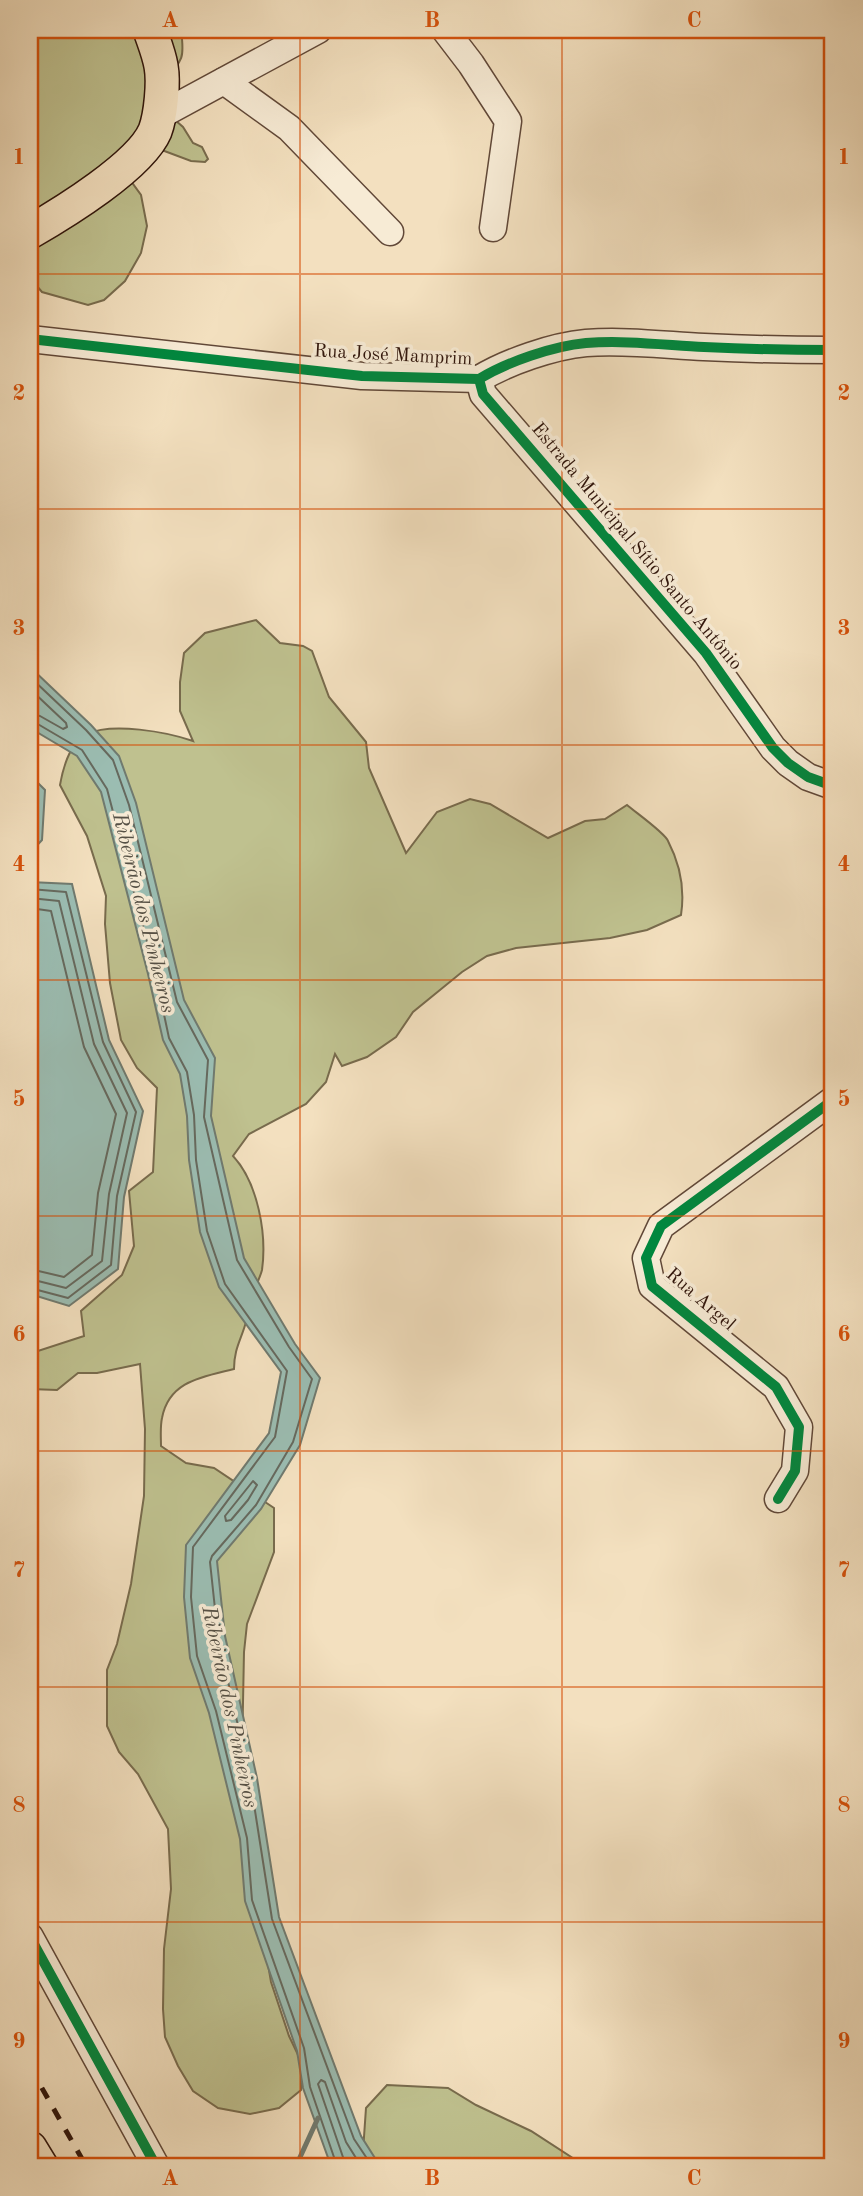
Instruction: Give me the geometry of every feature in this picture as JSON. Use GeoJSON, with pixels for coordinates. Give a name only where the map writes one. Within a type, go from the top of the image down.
{"type":"FeatureCollection","features":[{"type":"Feature","properties":{"kind":"main road"},"geometry":{"type":"LineString","coordinates":[[30,232],[70,209],[144,148],[154,132],[159,116],[162,69],[150,30]]}},
{"type":"Feature","properties":{"kind":"main road"},"geometry":{"type":"LineString","coordinates":[[30,2148],[41,2166]]}},
{"type":"Feature","properties":{"kind":"street"},"geometry":{"type":"LineString","coordinates":[[159,116],[318,30]]}},
{"type":"Feature","properties":{"kind":"street"},"geometry":{"type":"LineString","coordinates":[[445,30],[508,121],[493,228]]}},
{"type":"Feature","properties":{"kind":"street"},"geometry":{"type":"LineString","coordinates":[[224,81],[289,128],[390,232]]}},
{"type":"Feature","properties":{"kind":"street","name":"Rua José Mamprim"},"geometry":{"type":"LineString","coordinates":[[30,339],[362,376],[479,379],[536,355],[582,344],[611,342],[833,351]]}},
{"type":"Feature","properties":{"kind":"street","name":"Estrada Municipal Sítio Santo Antônio"},"geometry":{"type":"LineString","coordinates":[[479,379],[483,394],[706,653],[773,748],[808,777],[833,786]]}},
{"type":"Feature","properties":{"kind":"street","name":"Rua Argel"},"geometry":{"type":"LineString","coordinates":[[778,1499],[795,1471],[799,1427],[776,1387],[652,1286],[646,1258],[661,1226],[833,1100]]}},
{"type":"Feature","properties":{"kind":"street"},"geometry":{"type":"LineString","coordinates":[[30,1937],[156,2166]]}},
{"type":"Feature","properties":{"kind":"green space"},"geometry":{"type":"Polygon","coordinates":[[[30,30],[181,30],[181,59],[161,82],[160,107],[183,127],[193,143],[202,147],[208,159],[205,162],[191,161],[143,143],[120,166],[141,195],[147,226],[141,253],[125,281],[104,300],[88,305],[42,292],[30,278],[30,30]]]}},
{"type":"Feature","properties":{"kind":"green space"},"geometry":{"type":"Polygon","coordinates":[[[256,620],[280,643],[303,646],[312,651],[329,697],[366,742],[369,768],[406,853],[437,812],[470,799],[490,804],[548,838],[585,821],[605,819],[627,805],[666,837],[676,859],[682,896],[681,915],[647,930],[610,938],[516,948],[487,956],[462,972],[413,1012],[396,1037],[367,1057],[342,1066],[335,1054],[326,1082],[306,1104],[249,1134],[233,1156],[249,1180],[259,1210],[263,1241],[262,1270],[236,1350],[234,1369],[199,1378],[179,1388],[166,1406],[161,1421],[161,1446],[186,1463],[214,1468],[274,1508],[274,1552],[247,1624],[241,1804],[271,1982],[289,2036],[301,2061],[301,2090],[279,2108],[250,2114],[218,2108],[193,2091],[165,2037],[164,1949],[171,1889],[168,1829],[138,1774],[119,1752],[107,1726],[107,1670],[117,1644],[131,1584],[144,1496],[145,1429],[140,1364],[97,1373],[78,1373],[57,1390],[30,1389],[30,1350],[38,1351],[84,1336],[81,1311],[122,1275],[134,1246],[129,1191],[153,1172],[157,1088],[137,1068],[121,1040],[110,983],[105,924],[106,896],[87,836],[60,785],[65,764],[76,743],[87,734],[98,730],[140,730],[193,741],[180,711],[184,653],[205,633],[256,620]]]}},
{"type":"Feature","properties":{"kind":"green space"},"geometry":{"type":"Polygon","coordinates":[[[387,2085],[448,2088],[476,2105],[531,2131],[585,2166],[362,2166],[366,2108],[387,2085]]]}},
{"type":"Feature","properties":{"kind":"water","name":"Ribeirão dos Pinheiros"},"geometry":{"type":"Polygon","coordinates":[[[30,667],[91,725],[119,756],[136,803],[184,1000],[215,1058],[211,1116],[244,1258],[295,1344],[320,1378],[300,1445],[261,1509],[217,1561],[225,1636],[257,1778],[279,1917],[361,2136],[380,2166],[331,2166],[303,2088],[297,2051],[245,1901],[240,1839],[209,1713],[190,1658],[184,1597],[186,1545],[269,1433],[281,1372],[219,1287],[200,1232],[180,1074],[163,1040],[101,792],[77,756],[30,728],[30,667]]]}},
{"type":"Feature","properties":{"kind":"water"},"geometry":{"type":"Polygon","coordinates":[[[30,775],[45,790],[42,840],[30,853],[30,775]]]}},
{"type":"Feature","properties":{"kind":"water"},"geometry":{"type":"Polygon","coordinates":[[[30,882],[72,884],[109,1040],[143,1111],[124,1197],[118,1269],[69,1306],[30,1294],[30,882]]]}},
{"type":"Feature","properties":{"kind":"waterway"},"geometry":{"type":"LineString","coordinates":[[296,2166],[318,2118]]}},
{"type":"Feature","properties":{"kind":"railway"},"geometry":{"type":"LineString","coordinates":[[30,2067],[86,2166]]}},
{"type":"Feature","properties":{"kind":"cycle path"},"geometry":{"type":"LineString","coordinates":[[30,339],[362,376],[479,379],[531,356],[586,343],[630,342],[833,350]]}},
{"type":"Feature","properties":{"kind":"cycle path"},"geometry":{"type":"LineString","coordinates":[[479,379],[483,394],[706,653],[773,748],[808,777],[833,786]]}},
{"type":"Feature","properties":{"kind":"cycle path"},"geometry":{"type":"LineString","coordinates":[[778,1499],[795,1471],[799,1427],[776,1387],[652,1286],[646,1258],[661,1226],[833,1100]]}},
{"type":"Feature","properties":{"kind":"cycle path"},"geometry":{"type":"LineString","coordinates":[[30,1937],[156,2166]]}}]}
